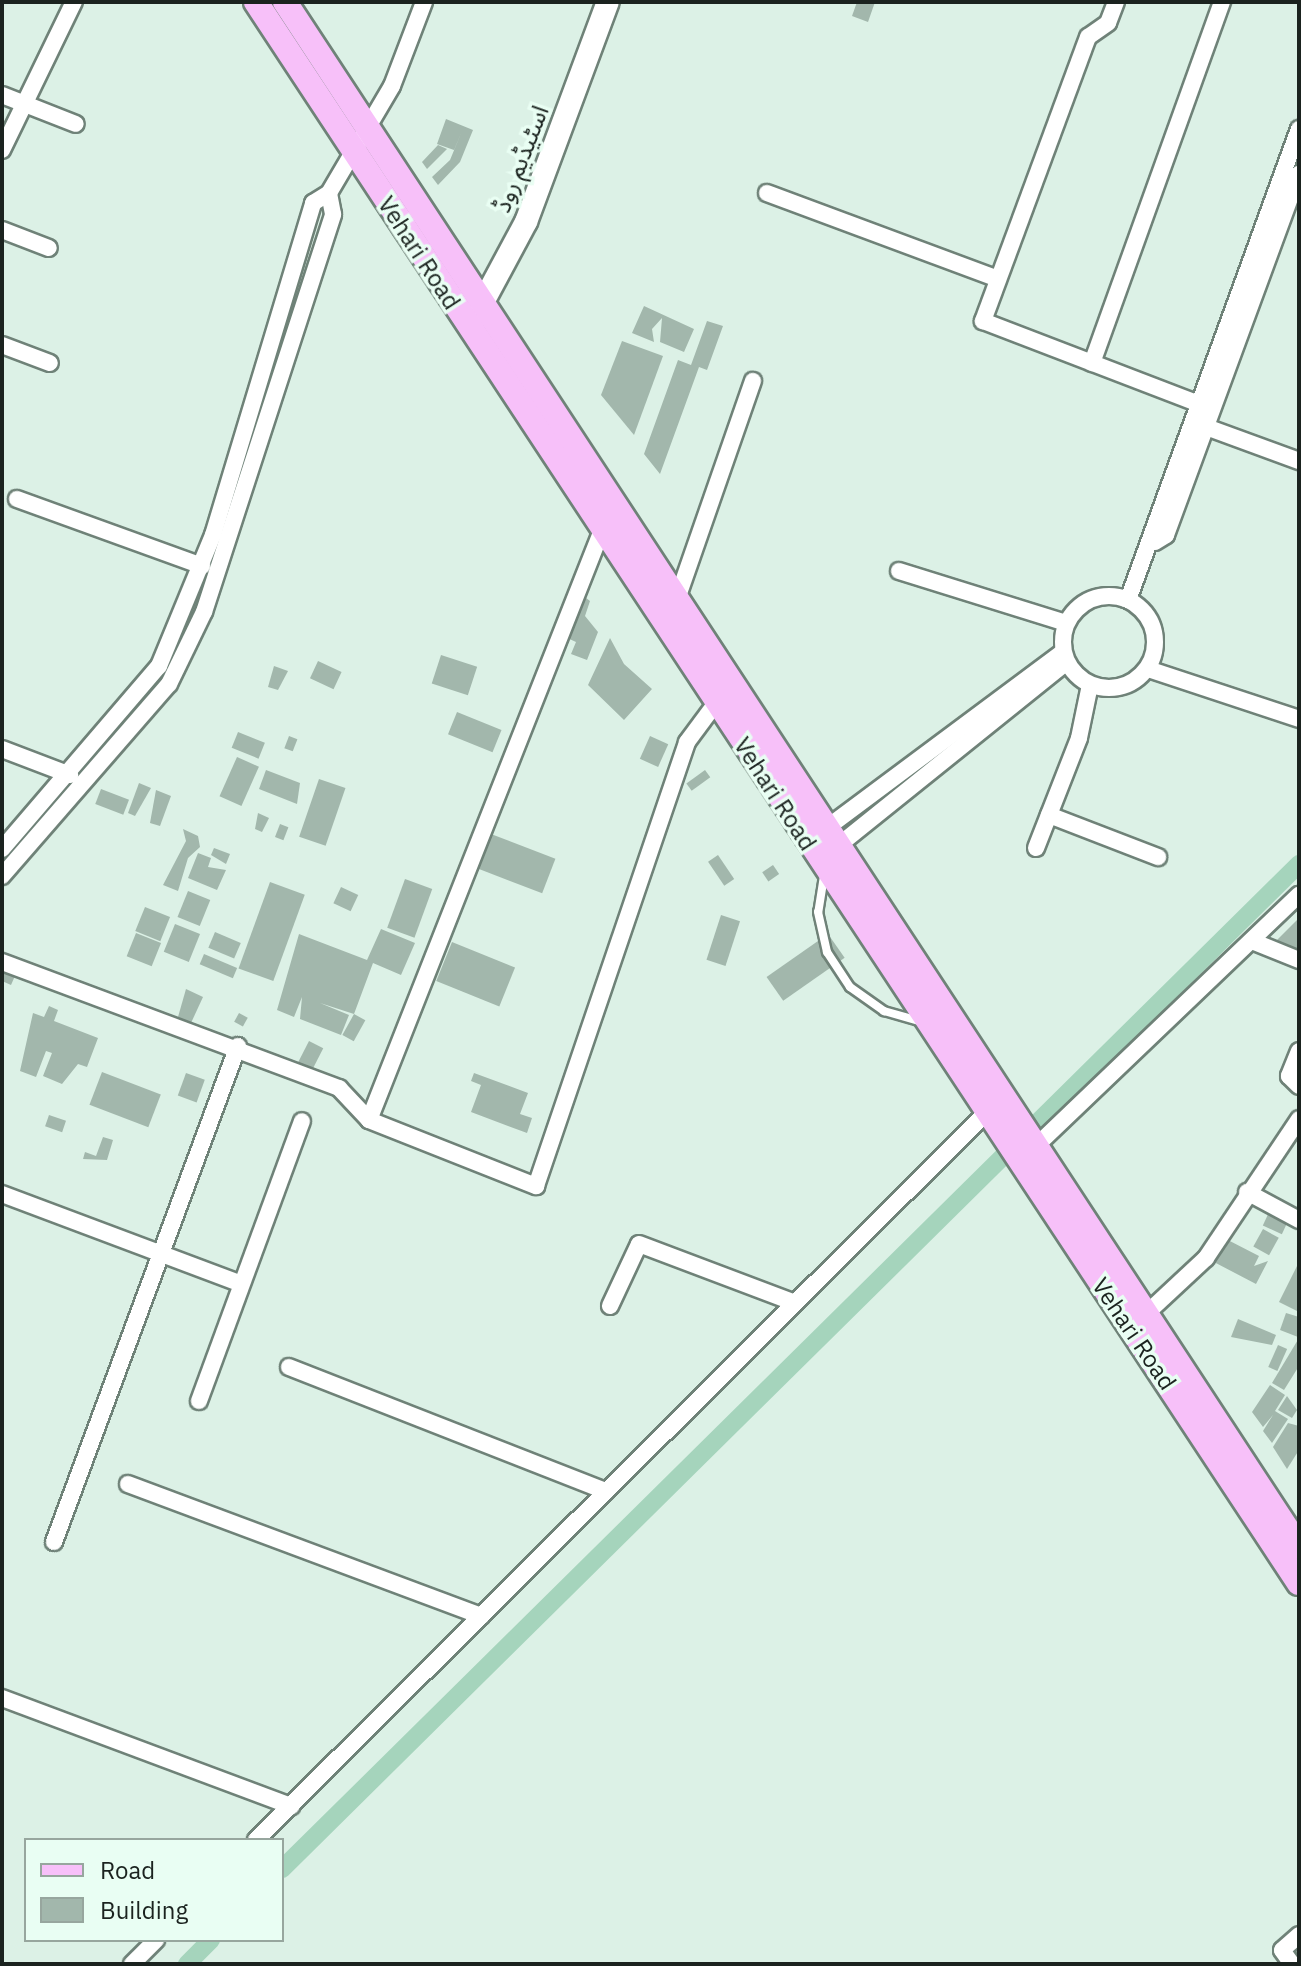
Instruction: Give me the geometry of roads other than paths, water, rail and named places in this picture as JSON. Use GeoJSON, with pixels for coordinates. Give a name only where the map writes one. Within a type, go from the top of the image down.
{"type":"FeatureCollection","features":[{"type":"Feature","properties":{"kind":"main road","name":"Vehari Road"},"geometry":{"type":"LineString","coordinates":[[256,2],[924,1022],[1299,1583]]}},
{"type":"Feature","properties":{"kind":"main road","name":"Vehari Road"},"geometry":{"type":"LineString","coordinates":[[285,2],[1299,1547]]}},
{"type":"Feature","properties":{"kind":"main road","name":"اسٹیڈیم روڈ"},"geometry":{"type":"LineString","coordinates":[[467,327],[484,306],[526,222],[608,2]]}},
{"type":"Feature","properties":{"kind":"street"},"geometry":{"type":"LineString","coordinates":[[2,150],[74,2]]}},
{"type":"Feature","properties":{"kind":"street"},"geometry":{"type":"LineString","coordinates":[[2,849],[70,775],[159,666],[202,566],[313,203],[329,193],[351,149],[392,86],[424,2]]}},
{"type":"Feature","properties":{"kind":"street"},"geometry":{"type":"LineString","coordinates":[[1116,2],[1108,23],[1088,37],[982,311],[990,327],[1199,404]]}},
{"type":"Feature","properties":{"kind":"street"},"geometry":{"type":"LineString","coordinates":[[1092,363],[1222,2]]}},
{"type":"Feature","properties":{"kind":"street"},"geometry":{"type":"LineString","coordinates":[[2,95],[76,124]]}},
{"type":"Feature","properties":{"kind":"street"},"geometry":{"type":"LineString","coordinates":[[1199,424],[1199,404],[1294,158],[1299,129]]}},
{"type":"Feature","properties":{"kind":"street"},"geometry":{"type":"LineString","coordinates":[[1128,600],[1155,542],[1299,174]]}},
{"type":"Feature","properties":{"kind":"street"},"geometry":{"type":"LineString","coordinates":[[2,876],[169,684],[204,612],[333,214],[329,193]]}},
{"type":"Feature","properties":{"kind":"street"},"geometry":{"type":"LineString","coordinates":[[767,193],[995,278]]}},
{"type":"Feature","properties":{"kind":"street"},"geometry":{"type":"LineString","coordinates":[[2,230],[49,248]]}},
{"type":"Feature","properties":{"kind":"street"},"geometry":{"type":"LineString","coordinates":[[2,345],[50,363]]}},
{"type":"Feature","properties":{"kind":"street"},"geometry":{"type":"LineString","coordinates":[[677,599],[753,381]]}},
{"type":"Feature","properties":{"kind":"street"},"geometry":{"type":"LineString","coordinates":[[1199,424],[1299,461]]}},
{"type":"Feature","properties":{"kind":"street"},"geometry":{"type":"LineString","coordinates":[[17,499],[202,566]]}},
{"type":"Feature","properties":{"kind":"street"},"geometry":{"type":"LineString","coordinates":[[369,1120],[602,530]]}},
{"type":"Feature","properties":{"kind":"street"},"geometry":{"type":"LineString","coordinates":[[899,571],[1066,623]]}},
{"type":"Feature","properties":{"kind":"street"},"geometry":{"type":"LineString","coordinates":[[1128,600],[1151,622],[1148,669],[1122,687],[1090,685],[1065,657],[1066,623],[1086,602],[1128,600]]}},
{"type":"Feature","properties":{"kind":"street"},"geometry":{"type":"LineString","coordinates":[[833,836],[1065,657]]}},
{"type":"Feature","properties":{"kind":"street"},"geometry":{"type":"LineString","coordinates":[[1148,669],[1299,719]]}},
{"type":"Feature","properties":{"kind":"street"},"geometry":{"type":"LineString","coordinates":[[1036,848],[1090,685]]}},
{"type":"Feature","properties":{"kind":"street"},"geometry":{"type":"LineString","coordinates":[[2,962],[191,1037],[238,1046],[339,1088],[369,1120],[536,1186],[687,742],[716,703]]}},
{"type":"Feature","properties":{"kind":"street"},"geometry":{"type":"LineString","coordinates":[[2,749],[70,775]]}},
{"type":"Feature","properties":{"kind":"street"},"geometry":{"type":"LineString","coordinates":[[1049,815],[1158,857]]}},
{"type":"Feature","properties":{"kind":"street"},"geometry":{"type":"LineString","coordinates":[[1035,1147],[1299,895]]}},
{"type":"Feature","properties":{"kind":"street"},"geometry":{"type":"LineString","coordinates":[[1252,941],[1299,960]]}},
{"type":"Feature","properties":{"kind":"street"},"geometry":{"type":"LineString","coordinates":[[54,1542],[238,1046]]}},
{"type":"Feature","properties":{"kind":"street"},"geometry":{"type":"LineString","coordinates":[[1299,1051],[1289,1076],[1299,1086]]}},
{"type":"Feature","properties":{"kind":"street"},"geometry":{"type":"LineString","coordinates":[[258,1838],[988,1114]]}},
{"type":"Feature","properties":{"kind":"street"},"geometry":{"type":"LineString","coordinates":[[1146,1314],[1206,1258],[1247,1192],[1299,1119]]}},
{"type":"Feature","properties":{"kind":"street"},"geometry":{"type":"LineString","coordinates":[[199,1401],[239,1283],[302,1121]]}},
{"type":"Feature","properties":{"kind":"street"},"geometry":{"type":"LineString","coordinates":[[1247,1192],[1299,1220]]}},
{"type":"Feature","properties":{"kind":"street"},"geometry":{"type":"LineString","coordinates":[[2,1194],[239,1283]]}},
{"type":"Feature","properties":{"kind":"street"},"geometry":{"type":"LineString","coordinates":[[610,1306],[639,1244],[795,1303]]}},
{"type":"Feature","properties":{"kind":"street"},"geometry":{"type":"LineString","coordinates":[[289,1367],[606,1491]]}},
{"type":"Feature","properties":{"kind":"street"},"geometry":{"type":"LineString","coordinates":[[128,1484],[481,1616]]}},
{"type":"Feature","properties":{"kind":"street"},"geometry":{"type":"LineString","coordinates":[[2,1698],[291,1806]]}},
{"type":"Feature","properties":{"kind":"street"},"geometry":{"type":"LineString","coordinates":[[1292,1964],[1282,1950],[1299,1935]]}},
{"type":"Feature","properties":{"kind":"street"},"geometry":{"type":"LineString","coordinates":[[132,1964],[154,1942]]}},
{"type":"Feature","properties":{"kind":"lane"},"geometry":{"type":"LineString","coordinates":[[833,836],[818,912],[827,952],[850,987],[884,1011],[924,1022],[953,1020]]}},
{"type":"Feature","properties":{"kind":"waterway"},"geometry":{"type":"LineString","coordinates":[[284,1867],[1299,864]]}},
{"type":"Feature","properties":{"kind":"waterway"},"geometry":{"type":"LineString","coordinates":[[187,1964],[209,1942]]}}]}
